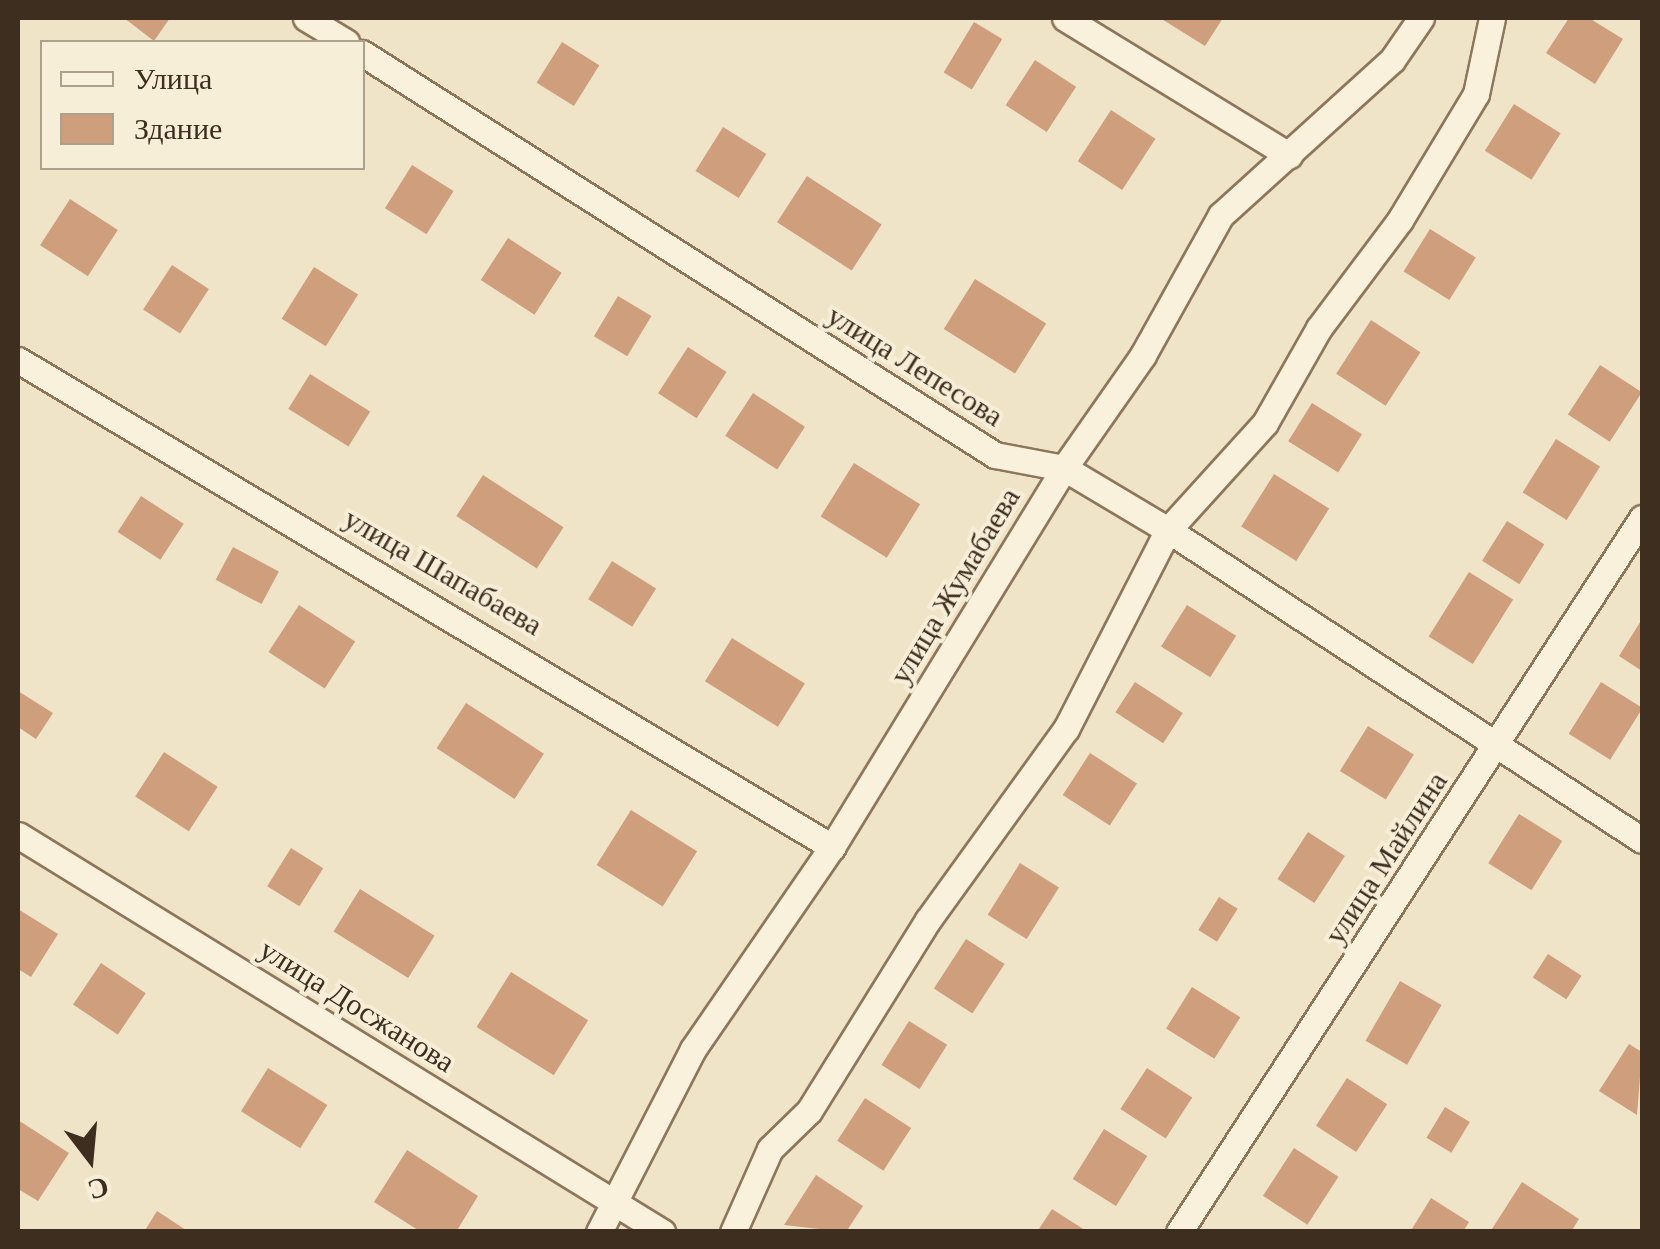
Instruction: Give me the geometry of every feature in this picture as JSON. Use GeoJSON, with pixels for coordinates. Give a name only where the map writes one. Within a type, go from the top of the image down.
{"type":"FeatureCollection","features":[{"type":"Feature","properties":{"kind":"street"},"geometry":{"type":"LineString","coordinates":[[306,18],[343,40]]}},
{"type":"Feature","properties":{"kind":"street"},"geometry":{"type":"LineString","coordinates":[[1065,18],[1289,155]]}},
{"type":"Feature","properties":{"kind":"street","name":"улица Жумабаева"},"geometry":{"type":"LineString","coordinates":[[599,1232],[693,1050],[832,847],[1064,468],[1143,355],[1221,215],[1392,60],[1422,18]]}},
{"type":"Feature","properties":{"kind":"street"},"geometry":{"type":"LineString","coordinates":[[733,1232],[770,1149],[809,1111],[928,920],[1066,729],[1168,530],[1265,423],[1319,328],[1400,220],[1476,94],[1492,18]]}},
{"type":"Feature","properties":{"kind":"street","name":"улица Лепесова"},"geometry":{"type":"LineString","coordinates":[[365,55],[995,455],[1064,468],[1168,530],[1642,840]]}},
{"type":"Feature","properties":{"kind":"street","name":"улица Шапабаева"},"geometry":{"type":"LineString","coordinates":[[18,360],[832,847]]}},
{"type":"Feature","properties":{"kind":"street","name":"улица Майлина"},"geometry":{"type":"LineString","coordinates":[[1178,1232],[1498,747],[1642,518]]}},
{"type":"Feature","properties":{"kind":"street","name":"улица Досжанова"},"geometry":{"type":"LineString","coordinates":[[18,835],[662,1232]]}},
{"type":"Feature","properties":{"kind":"building"},"geometry":{"type":"Polygon","coordinates":[[[124,18],[170,18],[153,40],[124,18]]]}},
{"type":"Feature","properties":{"kind":"building"},"geometry":{"type":"Polygon","coordinates":[[[1160,18],[1223,18],[1205,46],[1160,18]]]}},
{"type":"Feature","properties":{"kind":"building"},"geometry":{"type":"Polygon","coordinates":[[[1569,18],[1589,18],[1623,39],[1595,84],[1546,53],[1569,18]]]}},
{"type":"Feature","properties":{"kind":"building"},"geometry":{"type":"Polygon","coordinates":[[[974,22],[1002,39],[972,90],[944,73],[974,22]]]}},
{"type":"Feature","properties":{"kind":"building"},"geometry":{"type":"Polygon","coordinates":[[[562,42],[599,65],[574,106],[537,83],[562,42]]]}},
{"type":"Feature","properties":{"kind":"building"},"geometry":{"type":"Polygon","coordinates":[[[1035,60],[1076,87],[1047,132],[1006,105],[1035,60]]]}},
{"type":"Feature","properties":{"kind":"building"},"geometry":{"type":"Polygon","coordinates":[[[1514,104],[1561,133],[1531,180],[1485,151],[1514,104]]]}},
{"type":"Feature","properties":{"kind":"building"},"geometry":{"type":"Polygon","coordinates":[[[1111,110],[1155,139],[1122,190],[1078,161],[1111,110]]]}},
{"type":"Feature","properties":{"kind":"building"},"geometry":{"type":"Polygon","coordinates":[[[723,127],[766,154],[739,198],[695,171],[723,127]]]}},
{"type":"Feature","properties":{"kind":"building"},"geometry":{"type":"Polygon","coordinates":[[[412,165],[454,191],[427,234],[385,208],[412,165]]]}},
{"type":"Feature","properties":{"kind":"building"},"geometry":{"type":"Polygon","coordinates":[[[807,176],[882,224],[852,271],[777,222],[807,176]]]}},
{"type":"Feature","properties":{"kind":"building"},"geometry":{"type":"Polygon","coordinates":[[[70,199],[118,230],[88,276],[40,245],[70,199]]]}},
{"type":"Feature","properties":{"kind":"building"},"geometry":{"type":"Polygon","coordinates":[[[1430,229],[1476,258],[1449,300],[1404,271],[1430,229]]]}},
{"type":"Feature","properties":{"kind":"building"},"geometry":{"type":"Polygon","coordinates":[[[508,238],[562,273],[534,315],[481,280],[508,238]]]}},
{"type":"Feature","properties":{"kind":"building"},"geometry":{"type":"Polygon","coordinates":[[[172,265],[209,289],[180,333],[143,309],[172,265]]]}},
{"type":"Feature","properties":{"kind":"building"},"geometry":{"type":"Polygon","coordinates":[[[314,267],[358,295],[326,346],[282,319],[314,267]]]}},
{"type":"Feature","properties":{"kind":"building"},"geometry":{"type":"Polygon","coordinates":[[[975,279],[1046,324],[1015,374],[944,329],[975,279]]]}},
{"type":"Feature","properties":{"kind":"building"},"geometry":{"type":"Polygon","coordinates":[[[618,296],[651,316],[627,356],[594,336],[618,296]]]}},
{"type":"Feature","properties":{"kind":"building"},"geometry":{"type":"Polygon","coordinates":[[[1371,320],[1420,352],[1386,406],[1336,374],[1371,320]]]}},
{"type":"Feature","properties":{"kind":"building"},"geometry":{"type":"Polygon","coordinates":[[[688,347],[727,372],[697,418],[658,393],[688,347]]]}},
{"type":"Feature","properties":{"kind":"building"},"geometry":{"type":"Polygon","coordinates":[[[1600,365],[1642,392],[1610,442],[1568,414],[1600,365]]]}},
{"type":"Feature","properties":{"kind":"building"},"geometry":{"type":"Polygon","coordinates":[[[310,374],[370,412],[348,446],[288,409],[310,374]]]}},
{"type":"Feature","properties":{"kind":"building"},"geometry":{"type":"Polygon","coordinates":[[[753,393],[805,427],[777,470],[725,436],[753,393]]]}},
{"type":"Feature","properties":{"kind":"building"},"geometry":{"type":"Polygon","coordinates":[[[1312,403],[1362,434],[1338,472],[1288,441],[1312,403]]]}},
{"type":"Feature","properties":{"kind":"building"},"geometry":{"type":"Polygon","coordinates":[[[1556,439],[1600,467],[1567,520],[1523,492],[1556,439]]]}},
{"type":"Feature","properties":{"kind":"building"},"geometry":{"type":"Polygon","coordinates":[[[854,463],[920,504],[887,558],[821,516],[854,463]]]}},
{"type":"Feature","properties":{"kind":"building"},"geometry":{"type":"Polygon","coordinates":[[[1274,474],[1329,508],[1296,561],[1241,527],[1274,474]]]}},
{"type":"Feature","properties":{"kind":"building"},"geometry":{"type":"Polygon","coordinates":[[[483,475],[564,527],[537,568],[456,516],[483,475]]]}},
{"type":"Feature","properties":{"kind":"building"},"geometry":{"type":"Polygon","coordinates":[[[141,496],[184,524],[160,560],[118,532],[141,496]]]}},
{"type":"Feature","properties":{"kind":"building"},"geometry":{"type":"Polygon","coordinates":[[[1507,521],[1544,544],[1519,584],[1482,561],[1507,521]]]}},
{"type":"Feature","properties":{"kind":"building"},"geometry":{"type":"Polygon","coordinates":[[[233,547],[279,571],[262,604],[216,580],[233,547]]]}},
{"type":"Feature","properties":{"kind":"building"},"geometry":{"type":"Polygon","coordinates":[[[612,561],[656,589],[632,627],[588,599],[612,561]]]}},
{"type":"Feature","properties":{"kind":"building"},"geometry":{"type":"Polygon","coordinates":[[[1469,572],[1513,600],[1473,664],[1429,636],[1469,572]]]}},
{"type":"Feature","properties":{"kind":"building"},"geometry":{"type":"Polygon","coordinates":[[[299,605],[355,641],[325,688],[269,652],[299,605]]]}},
{"type":"Feature","properties":{"kind":"building"},"geometry":{"type":"Polygon","coordinates":[[[1187,605],[1236,636],[1210,677],[1161,647],[1187,605]]]}},
{"type":"Feature","properties":{"kind":"building"},"geometry":{"type":"Polygon","coordinates":[[[1642,619],[1642,671],[1619,656],[1642,619]]]}},
{"type":"Feature","properties":{"kind":"building"},"geometry":{"type":"Polygon","coordinates":[[[732,638],[805,684],[778,727],[705,681],[732,638]]]}},
{"type":"Feature","properties":{"kind":"building"},"geometry":{"type":"Polygon","coordinates":[[[1135,682],[1183,713],[1163,743],[1115,712],[1135,682]]]}},
{"type":"Feature","properties":{"kind":"building"},"geometry":{"type":"Polygon","coordinates":[[[1601,682],[1642,708],[1610,760],[1569,734],[1601,682]]]}},
{"type":"Feature","properties":{"kind":"building"},"geometry":{"type":"Polygon","coordinates":[[[18,691],[53,713],[36,739],[18,727],[18,691]]]}},
{"type":"Feature","properties":{"kind":"building"},"geometry":{"type":"Polygon","coordinates":[[[466,703],[544,754],[515,799],[437,748],[466,703]]]}},
{"type":"Feature","properties":{"kind":"building"},"geometry":{"type":"Polygon","coordinates":[[[1368,726],[1414,755],[1386,800],[1340,771],[1368,726]]]}},
{"type":"Feature","properties":{"kind":"building"},"geometry":{"type":"Polygon","coordinates":[[[164,752],[218,787],[189,831],[135,796],[164,752]]]}},
{"type":"Feature","properties":{"kind":"building"},"geometry":{"type":"Polygon","coordinates":[[[1090,753],[1137,783],[1110,825],[1063,795],[1090,753]]]}},
{"type":"Feature","properties":{"kind":"building"},"geometry":{"type":"Polygon","coordinates":[[[631,810],[697,851],[663,906],[597,865],[631,810]]]}},
{"type":"Feature","properties":{"kind":"building"},"geometry":{"type":"Polygon","coordinates":[[[1519,814],[1562,841],[1532,890],[1488,863],[1519,814]]]}},
{"type":"Feature","properties":{"kind":"building"},"geometry":{"type":"Polygon","coordinates":[[[1308,832],[1345,856],[1314,903],[1278,879],[1308,832]]]}},
{"type":"Feature","properties":{"kind":"building"},"geometry":{"type":"Polygon","coordinates":[[[291,848],[323,868],[299,906],[267,886],[291,848]]]}},
{"type":"Feature","properties":{"kind":"building"},"geometry":{"type":"Polygon","coordinates":[[[1020,863],[1059,887],[1027,939],[988,915],[1020,863]]]}},
{"type":"Feature","properties":{"kind":"building"},"geometry":{"type":"Polygon","coordinates":[[[360,889],[435,936],[408,978],[334,931],[360,889]]]}},
{"type":"Feature","properties":{"kind":"building"},"geometry":{"type":"Polygon","coordinates":[[[1219,897],[1238,909],[1217,942],[1198,930],[1219,897]]]}},
{"type":"Feature","properties":{"kind":"building"},"geometry":{"type":"Polygon","coordinates":[[[18,909],[58,934],[31,977],[18,969],[18,909]]]}},
{"type":"Feature","properties":{"kind":"building"},"geometry":{"type":"Polygon","coordinates":[[[966,939],[1005,964],[972,1014],[934,988],[966,939]]]}},
{"type":"Feature","properties":{"kind":"building"},"geometry":{"type":"Polygon","coordinates":[[[1548,954],[1582,976],[1566,999],[1533,977],[1548,954]]]}},
{"type":"Feature","properties":{"kind":"building"},"geometry":{"type":"Polygon","coordinates":[[[101,963],[146,993],[118,1035],[73,1004],[101,963]]]}},
{"type":"Feature","properties":{"kind":"building"},"geometry":{"type":"Polygon","coordinates":[[[511,972],[588,1020],[554,1075],[477,1027],[511,972]]]}},
{"type":"Feature","properties":{"kind":"building"},"geometry":{"type":"Polygon","coordinates":[[[1400,981],[1442,1005],[1407,1065],[1366,1041],[1400,981]]]}},
{"type":"Feature","properties":{"kind":"building"},"geometry":{"type":"Polygon","coordinates":[[[1192,987],[1240,1017],[1214,1059],[1166,1029],[1192,987]]]}},
{"type":"Feature","properties":{"kind":"building"},"geometry":{"type":"Polygon","coordinates":[[[909,1021],[947,1045],[920,1089],[881,1065],[909,1021]]]}},
{"type":"Feature","properties":{"kind":"building"},"geometry":{"type":"Polygon","coordinates":[[[1629,1044],[1642,1052],[1637,1115],[1599,1091],[1629,1044]]]}},
{"type":"Feature","properties":{"kind":"building"},"geometry":{"type":"Polygon","coordinates":[[[268,1068],[327,1105],[300,1148],[241,1111],[268,1068]]]}},
{"type":"Feature","properties":{"kind":"building"},"geometry":{"type":"Polygon","coordinates":[[[1147,1068],[1192,1097],[1166,1139],[1120,1109],[1147,1068]]]}},
{"type":"Feature","properties":{"kind":"building"},"geometry":{"type":"Polygon","coordinates":[[[1347,1078],[1387,1104],[1356,1152],[1316,1126],[1347,1078]]]}},
{"type":"Feature","properties":{"kind":"building"},"geometry":{"type":"Polygon","coordinates":[[[865,1098],[911,1128],[883,1171],[837,1141],[865,1098]]]}},
{"type":"Feature","properties":{"kind":"building"},"geometry":{"type":"Polygon","coordinates":[[[1445,1107],[1470,1122],[1451,1153],[1426,1138],[1445,1107]]]}},
{"type":"Feature","properties":{"kind":"building"},"geometry":{"type":"Polygon","coordinates":[[[18,1120],[69,1153],[38,1201],[18,1189],[18,1120]]]}},
{"type":"Feature","properties":{"kind":"building"},"geometry":{"type":"Polygon","coordinates":[[[1104,1129],[1147,1156],[1116,1206],[1073,1179],[1104,1129]]]}},
{"type":"Feature","properties":{"kind":"building"},"geometry":{"type":"Polygon","coordinates":[[[1294,1148],[1338,1177],[1307,1225],[1263,1196],[1294,1148]]]}},
{"type":"Feature","properties":{"kind":"building"},"geometry":{"type":"Polygon","coordinates":[[[407,1150],[478,1196],[456,1232],[421,1232],[374,1202],[407,1150]]]}},
{"type":"Feature","properties":{"kind":"building"},"geometry":{"type":"Polygon","coordinates":[[[816,1175],[863,1206],[846,1232],[784,1225],[816,1175]]]}},
{"type":"Feature","properties":{"kind":"building"},"geometry":{"type":"Polygon","coordinates":[[[1522,1182],[1579,1219],[1571,1232],[1490,1232],[1522,1182]]]}},
{"type":"Feature","properties":{"kind":"building"},"geometry":{"type":"Polygon","coordinates":[[[1431,1198],[1469,1222],[1463,1232],[1410,1232],[1431,1198]]]}},
{"type":"Feature","properties":{"kind":"building"},"geometry":{"type":"Polygon","coordinates":[[[1052,1209],[1088,1232],[1037,1232],[1052,1209]]]}},
{"type":"Feature","properties":{"kind":"building"},"geometry":{"type":"Polygon","coordinates":[[[157,1211],[189,1232],[144,1232],[157,1211]]]}}]}
